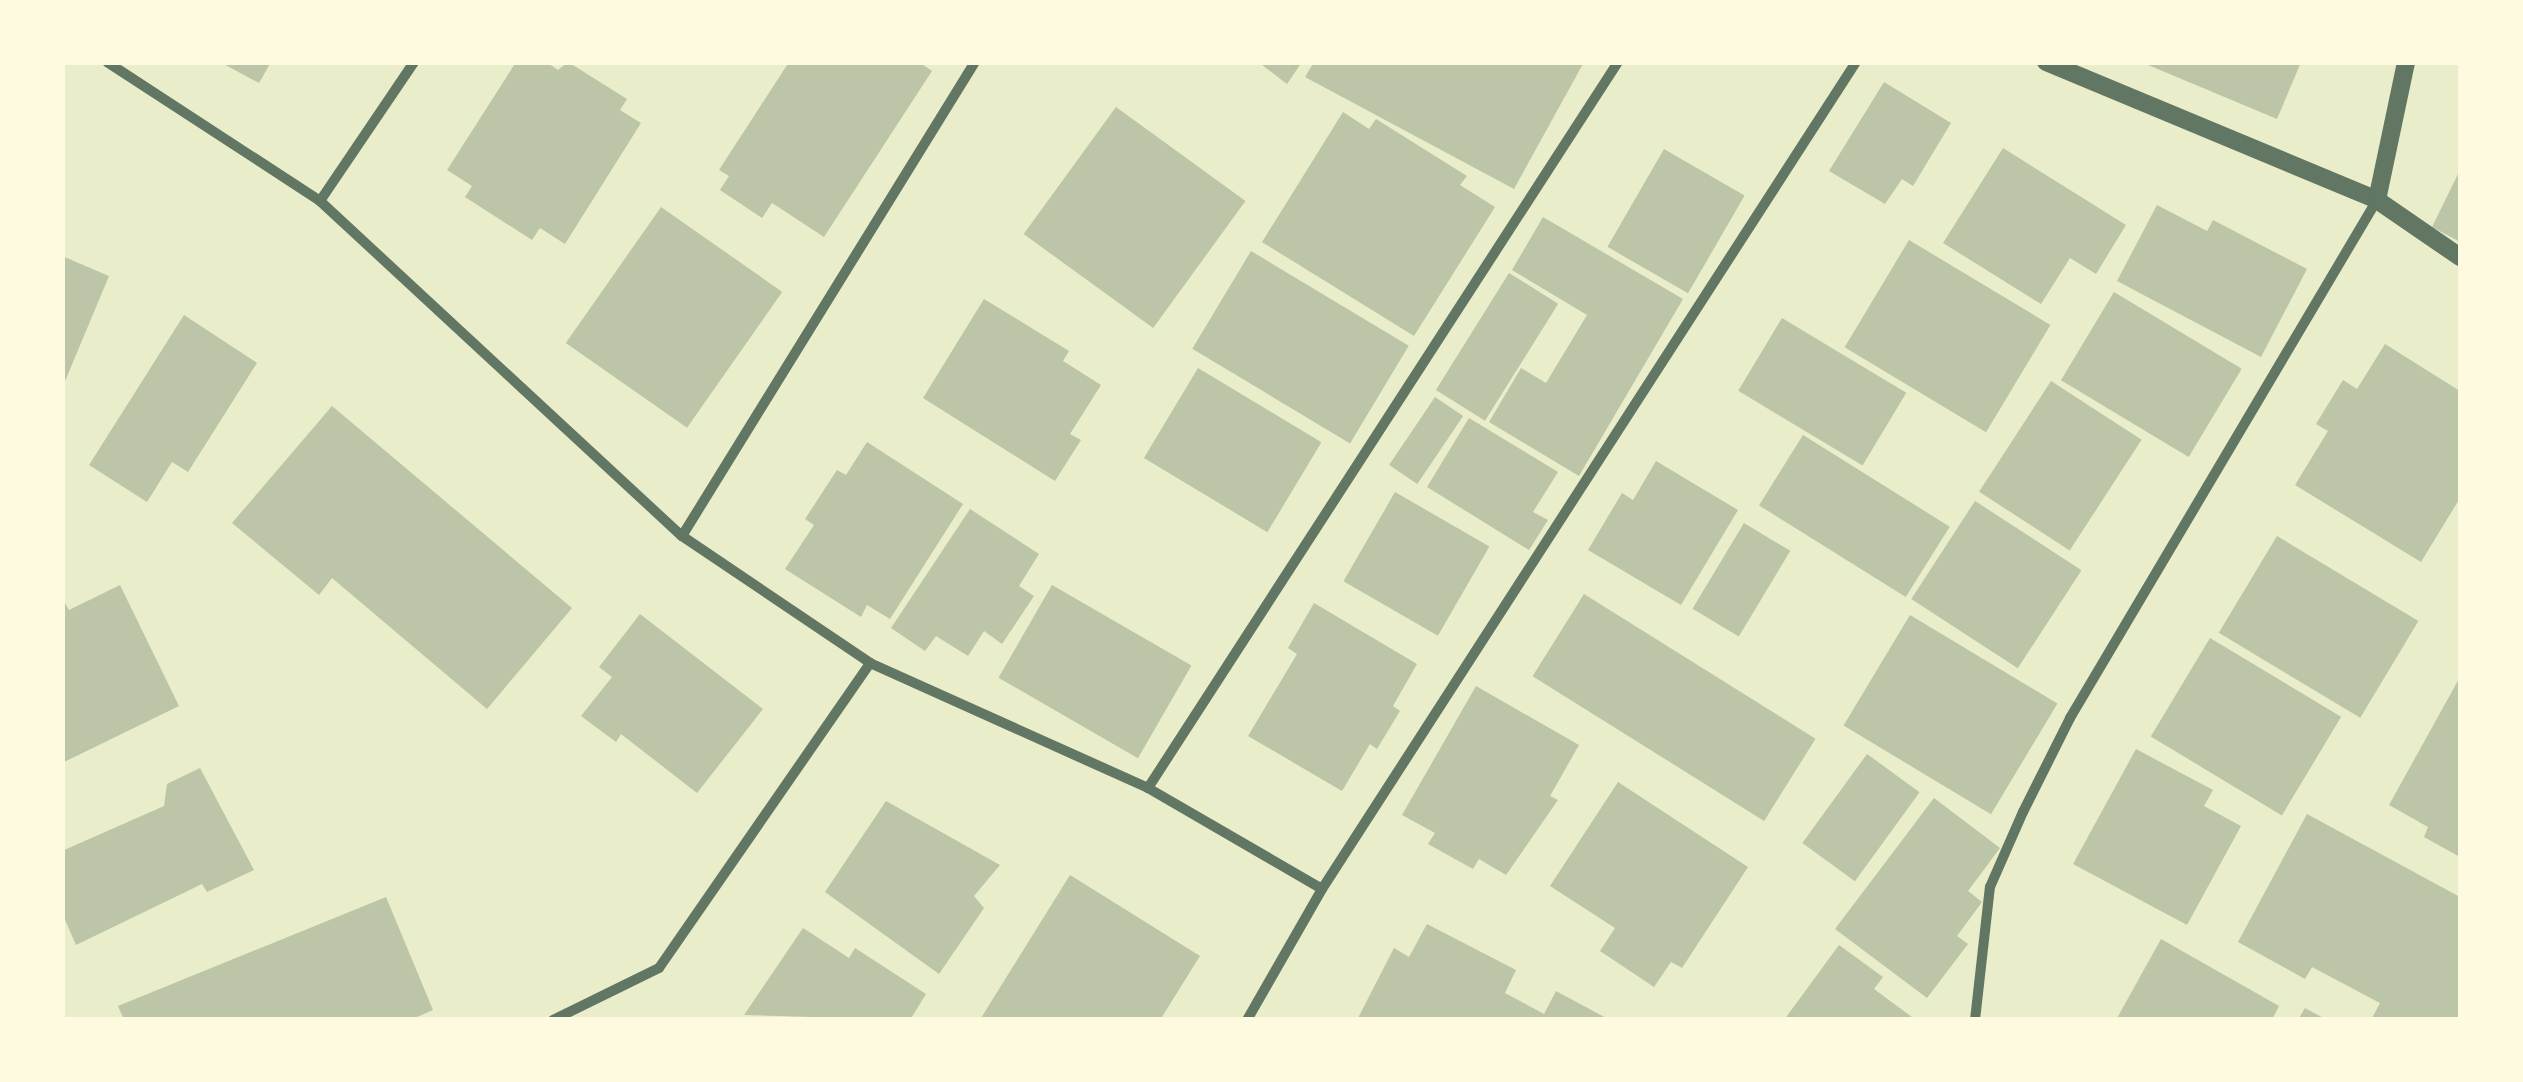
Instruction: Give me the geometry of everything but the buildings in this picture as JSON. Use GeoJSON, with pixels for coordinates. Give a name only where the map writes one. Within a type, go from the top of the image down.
{"type":"FeatureCollection","features":[{"type":"Feature","properties":{"kind":"street"},"geometry":{"type":"LineString","coordinates":[[107,62],[320,202],[682,536],[870,662],[1148,788],[1322,889]]}},
{"type":"Feature","properties":{"kind":"street"},"geometry":{"type":"LineString","coordinates":[[320,202],[414,62]]}},
{"type":"Feature","properties":{"kind":"street"},"geometry":{"type":"LineString","coordinates":[[682,536],[975,62]]}},
{"type":"Feature","properties":{"kind":"street"},"geometry":{"type":"LineString","coordinates":[[1148,788],[1618,62]]}},
{"type":"Feature","properties":{"kind":"street"},"geometry":{"type":"LineString","coordinates":[[1247,1020],[1322,889],[1856,62]]}},
{"type":"Feature","properties":{"kind":"street"},"geometry":{"type":"LineString","coordinates":[[2046,62],[2377,200],[2460,256]]}},
{"type":"Feature","properties":{"kind":"street"},"geometry":{"type":"LineString","coordinates":[[1975,1020],[1990,887],[2023,812],[2070,718],[2377,200],[2406,62]]}},
{"type":"Feature","properties":{"kind":"street"},"geometry":{"type":"LineString","coordinates":[[553,1020],[659,968],[870,662]]}}]}
